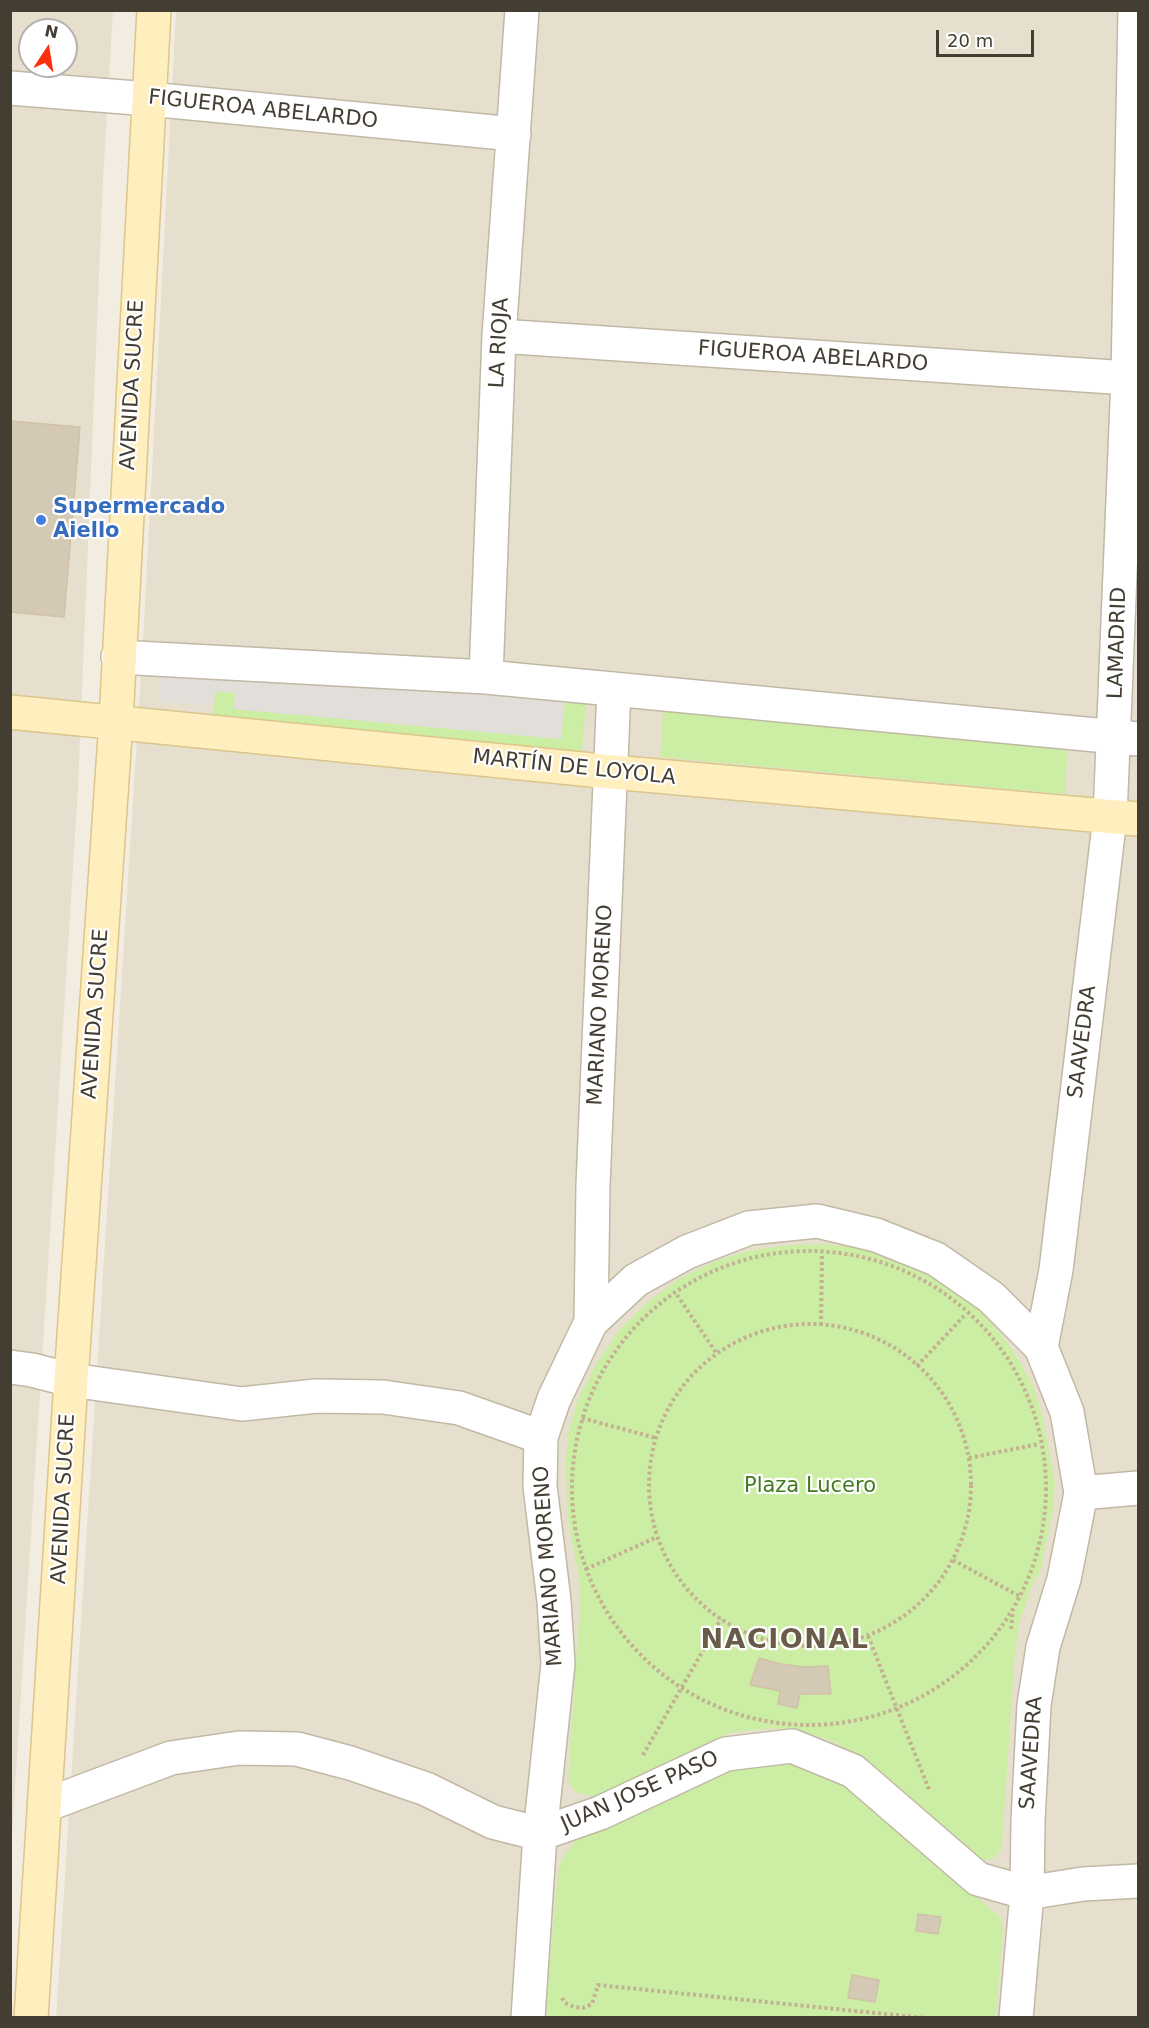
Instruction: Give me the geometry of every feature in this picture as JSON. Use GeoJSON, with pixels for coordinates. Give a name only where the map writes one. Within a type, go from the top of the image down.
{"type":"FeatureCollection","features":[{"type":"Feature","properties":{"kind":"main road","name":"AVENIDA SUCRE"},"geometry":{"type":"LineString","coordinates":[[31,2018],[71,1380],[116,721],[154,10]]}},
{"type":"Feature","properties":{"kind":"main road","name":"MARTÍN DE LOYOLA"},"geometry":{"type":"LineString","coordinates":[[10,712],[612,772],[1124,818]]}},
{"type":"Feature","properties":{"kind":"street","name":"LA RIOJA"},"geometry":{"type":"LineString","coordinates":[[486,677],[499,336],[522,10]]}},
{"type":"Feature","properties":{"kind":"street","name":"LAMADRID"},"geometry":{"type":"LineString","coordinates":[[1126,738],[1128,378],[1135,179],[1136,10]]}},
{"type":"Feature","properties":{"kind":"street","name":"FIGUEROA ABELARDO"},"geometry":{"type":"LineString","coordinates":[[10,88],[514,134]]}},
{"type":"Feature","properties":{"kind":"street","name":"FIGUEROA ABELARDO"},"geometry":{"type":"LineString","coordinates":[[499,336],[1128,378]]}},
{"type":"Feature","properties":{"kind":"street"},"geometry":{"type":"LineString","coordinates":[[118,657],[486,677],[1126,738]]}},
{"type":"Feature","properties":{"kind":"street","name":"MARIANO MORENO"},"geometry":{"type":"LineString","coordinates":[[528,2018],[540,1834],[558,1664],[554,1601],[540,1486],[542,1437],[554,1399],[591,1322],[593,1185],[614,689]]}},
{"type":"Feature","properties":{"kind":"street","name":"SAAVEDRA"},"geometry":{"type":"LineString","coordinates":[[1041,1347],[1056,1270],[1124,818],[1126,738]]}},
{"type":"Feature","properties":{"kind":"street"},"geometry":{"type":"LineString","coordinates":[[591,1322],[636,1280],[687,1252],[749,1228],[817,1221],[876,1235],[936,1259],[991,1297],[1041,1347],[1067,1412],[1081,1493],[1138,1488]]}},
{"type":"Feature","properties":{"kind":"street"},"geometry":{"type":"LineString","coordinates":[[10,1367],[71,1380],[242,1404],[316,1396],[383,1396],[459,1408],[542,1437]]}},
{"type":"Feature","properties":{"kind":"street","name":"SAAVEDRA"},"geometry":{"type":"LineString","coordinates":[[1016,2018],[1027,1893],[1034,1705],[1043,1647],[1064,1579],[1081,1493]]}},
{"type":"Feature","properties":{"kind":"street","name":"JUAN JOSE PASO"},"geometry":{"type":"LineString","coordinates":[[46,1805],[171,1758],[239,1748],[297,1749],[350,1763],[426,1789],[494,1822],[540,1834],[600,1813],[726,1754],[792,1746],[853,1771],[978,1879],[1027,1893],[1083,1884],[1138,1881]]}},
{"type":"Feature","properties":{"kind":"path"},"geometry":{"type":"LineString","coordinates":[[821,1325],[822,1251]]}},
{"type":"Feature","properties":{"kind":"path"},"geometry":{"type":"LineString","coordinates":[[822,1251],[872,1259],[921,1279],[968,1312],[1001,1347],[1027,1393],[1043,1443],[1048,1496],[1040,1548],[1021,1597],[992,1641],[958,1673],[919,1699],[876,1717],[830,1725],[783,1724],[737,1715],[694,1696],[656,1670],[623,1637],[597,1598],[580,1554],[571,1508],[572,1462],[581,1418],[600,1374],[630,1330],[675,1292],[716,1269],[766,1254],[822,1251]]}},
{"type":"Feature","properties":{"kind":"path"},"geometry":{"type":"LineString","coordinates":[[675,1292],[717,1354]]}},
{"type":"Feature","properties":{"kind":"path"},"geometry":{"type":"LineString","coordinates":[[917,1366],[968,1312]]}},
{"type":"Feature","properties":{"kind":"path"},"geometry":{"type":"LineString","coordinates":[[784,1325],[838,1325],[889,1343],[932,1377],[961,1422],[973,1475],[968,1528],[945,1577],[908,1616],[861,1640],[808,1648],[755,1638],[709,1613],[674,1573],[652,1524],[648,1472],[660,1420],[690,1375],[717,1354],[733,1342],[784,1325]]}},
{"type":"Feature","properties":{"kind":"path"},"geometry":{"type":"LineString","coordinates":[[581,1418],[656,1438]]}},
{"type":"Feature","properties":{"kind":"path"},"geometry":{"type":"LineString","coordinates":[[969,1458],[1043,1443]]}},
{"type":"Feature","properties":{"kind":"path"},"geometry":{"type":"LineString","coordinates":[[586,1569],[657,1537]]}},
{"type":"Feature","properties":{"kind":"path"},"geometry":{"type":"LineString","coordinates":[[953,1560],[1021,1597]]}},
{"type":"Feature","properties":{"kind":"path"},"geometry":{"type":"LineString","coordinates":[[588,1574],[588,1585]]}},
{"type":"Feature","properties":{"kind":"path"},"geometry":{"type":"LineString","coordinates":[[1011,1632],[1013,1609]]}},
{"type":"Feature","properties":{"kind":"path"},"geometry":{"type":"LineString","coordinates":[[641,1759],[721,1619]]}},
{"type":"Feature","properties":{"kind":"path"},"geometry":{"type":"LineString","coordinates":[[868,1636],[931,1794]]}},
{"type":"Feature","properties":{"kind":"path"},"geometry":{"type":"LineString","coordinates":[[740,1724],[762,1720]]}},
{"type":"Feature","properties":{"kind":"path"},"geometry":{"type":"LineString","coordinates":[[813,1725],[831,1731]]}},
{"type":"Feature","properties":{"kind":"path"},"geometry":{"type":"LineString","coordinates":[[561,1996],[566,2003],[574,2007],[583,2007],[591,2004],[598,1985],[925,2018]]}},
{"type":"Feature","properties":{"kind":"shaded area"},"geometry":{"type":"Polygon","coordinates":[[[11,11],[113,11],[103,180],[78,788],[11,1853],[11,11]]]}},
{"type":"Feature","properties":{"kind":"shaded area"},"geometry":{"type":"Polygon","coordinates":[[[176,11],[1138,11],[1138,2017],[56,2018],[143,642],[176,11]]]}},
{"type":"Feature","properties":{"kind":"shaded area"},"geometry":{"type":"Polygon","coordinates":[[[160,677],[565,700],[561,739],[234,709],[235,693],[215,691],[214,706],[158,701],[160,677]]]}},
{"type":"Feature","properties":{"kind":"green space"},"geometry":{"type":"Polygon","coordinates":[[[215,691],[236,693],[235,709],[561,739],[565,700],[586,701],[582,752],[213,718],[215,691]]]}},
{"type":"Feature","properties":{"kind":"green space"},"geometry":{"type":"Polygon","coordinates":[[[663,711],[1068,748],[1065,794],[660,757],[663,711]]]}},
{"type":"Feature","properties":{"kind":"green space","name":"Plaza Lucero"},"geometry":{"type":"Polygon","coordinates":[[[823,1244],[858,1248],[895,1258],[926,1271],[953,1289],[981,1312],[1000,1333],[1033,1386],[1043,1417],[1055,1483],[1053,1509],[1041,1568],[1029,1593],[1020,1621],[1015,1652],[1002,1844],[998,1854],[992,1859],[979,1858],[848,1750],[830,1740],[792,1730],[771,1728],[729,1733],[596,1797],[578,1793],[572,1789],[568,1778],[580,1608],[579,1575],[568,1517],[566,1463],[568,1434],[578,1399],[594,1368],[618,1331],[652,1298],[680,1278],[716,1261],[747,1251],[790,1245],[823,1244]]]}},
{"type":"Feature","properties":{"kind":"green space"},"geometry":{"type":"Polygon","coordinates":[[[785,1761],[837,1779],[1000,1917],[1003,1928],[996,2017],[550,2018],[546,2010],[557,1882],[561,1860],[575,1841],[726,1768],[785,1761]]]}},
{"type":"Feature","properties":{"kind":"building","name":"Supermercado Aiello"},"geometry":{"type":"Polygon","coordinates":[[[10,421],[80,427],[64,617],[10,612],[10,421]]]}},
{"type":"Feature","properties":{"kind":"building"},"geometry":{"type":"Polygon","coordinates":[[[759,1658],[804,1667],[828,1666],[831,1694],[800,1694],[797,1708],[778,1704],[780,1691],[750,1685],[759,1658]]]}},
{"type":"Feature","properties":{"kind":"building"},"geometry":{"type":"Polygon","coordinates":[[[918,1914],[941,1917],[938,1934],[916,1931],[918,1914]]]}},
{"type":"Feature","properties":{"kind":"building"},"geometry":{"type":"Polygon","coordinates":[[[852,1975],[879,1980],[875,2002],[848,1998],[852,1975]]]}},
{"type":"Feature","properties":{"kind":"place","name":"Supermercado Aiello"},"geometry":{"type":"Point","coordinates":[41,520]}},
{"type":"Feature","properties":{"kind":"district","name":"NACIONAL"},"geometry":{"type":"Point","coordinates":[785,1641]}}]}
